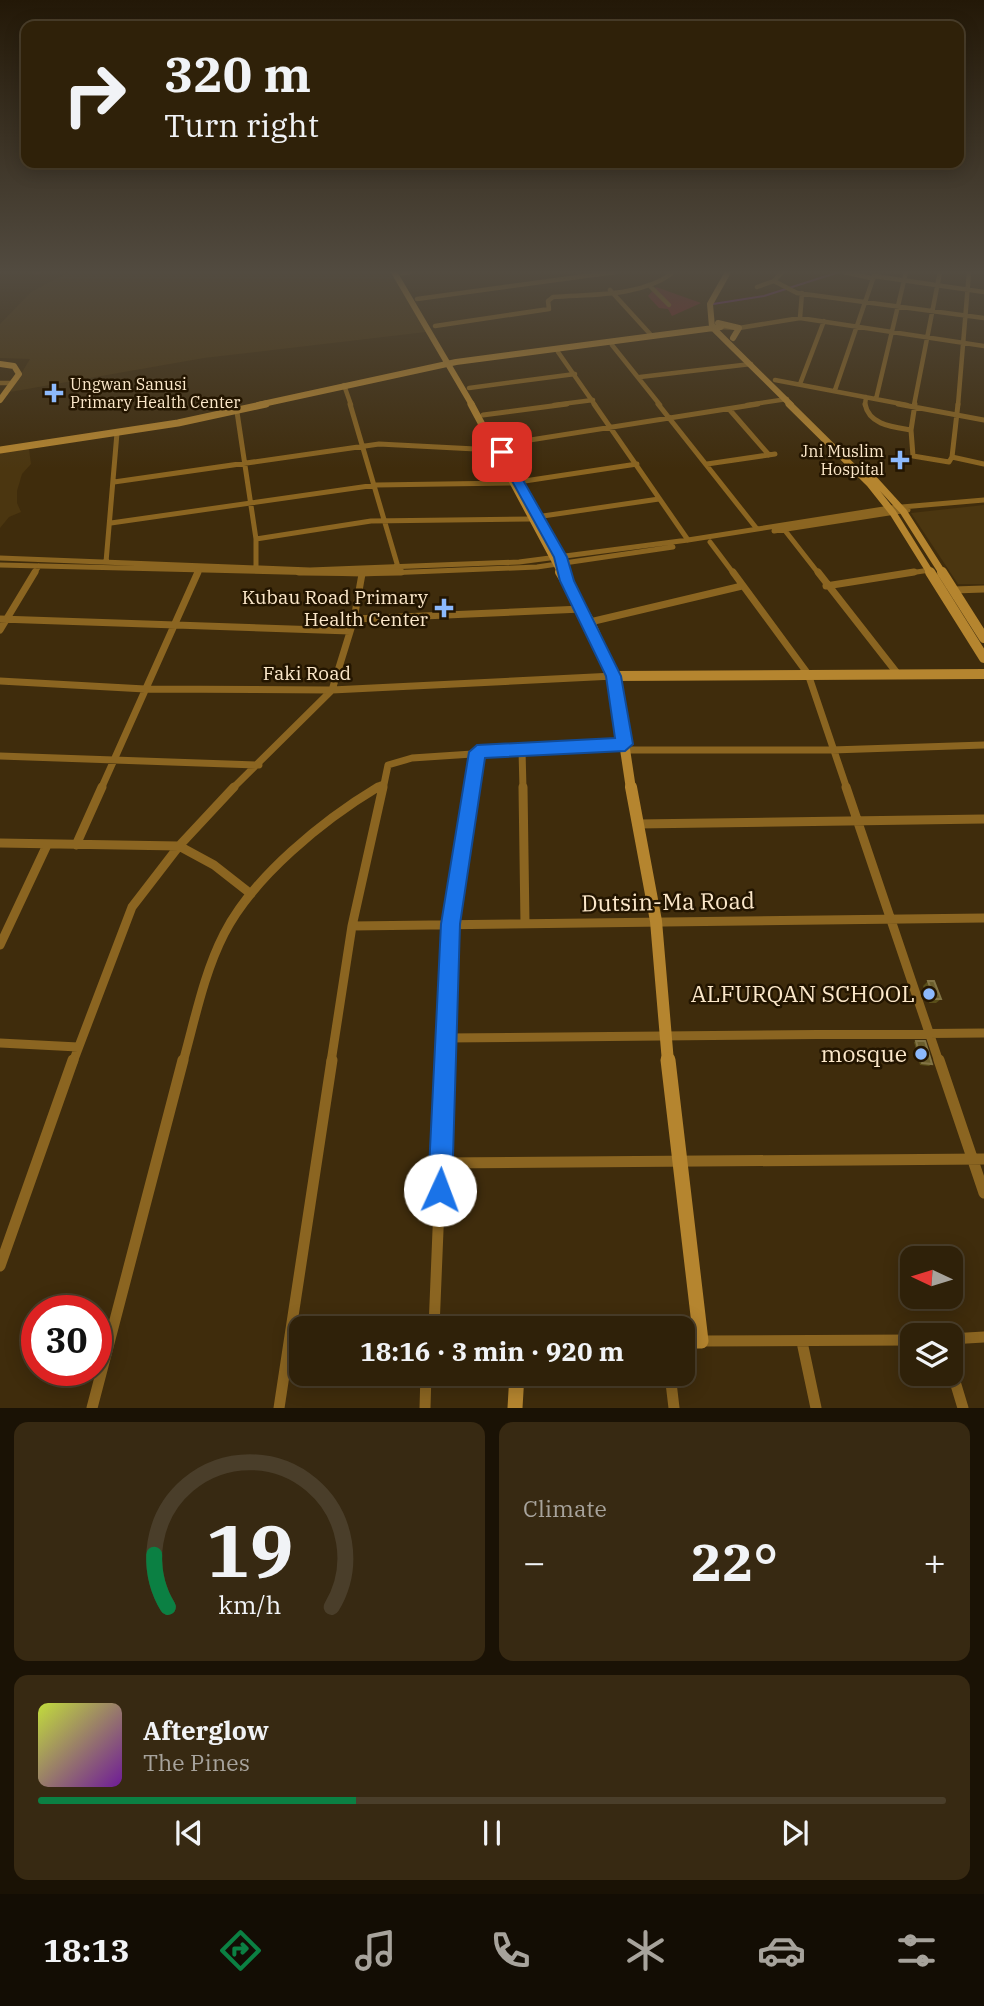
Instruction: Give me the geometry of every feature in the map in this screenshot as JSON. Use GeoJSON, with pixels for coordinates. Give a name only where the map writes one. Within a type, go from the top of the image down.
{"type":"FeatureCollection","features":[{"type":"Feature","properties":{"kind":"street"},"geometry":{"type":"LineString","coordinates":[[439,338],[469,388],[497,448]]}},
{"type":"Feature","properties":{"kind":"street"},"geometry":{"type":"LineString","coordinates":[[441,338],[533,518],[590,622],[614,676],[636,824],[656,921],[665,1037],[701,1341]]}},
{"type":"Feature","properties":{"kind":"street"},"geometry":{"type":"LineString","coordinates":[[454,364],[633,338]]}},
{"type":"Feature","properties":{"kind":"street"},"geometry":{"type":"LineString","coordinates":[[0,450],[237,412],[344,385],[438,366],[655,338]]}},
{"type":"Feature","properties":{"kind":"street"},"geometry":{"type":"LineString","coordinates":[[728,338],[896,510],[984,658]]}},
{"type":"Feature","properties":{"kind":"street"},"geometry":{"type":"LineString","coordinates":[[733,338],[896,510],[954,590],[984,638]]}},
{"type":"Feature","properties":{"kind":"street"},"geometry":{"type":"LineString","coordinates":[[800,384],[818,338]]}},
{"type":"Feature","properties":{"kind":"street"},"geometry":{"type":"LineString","coordinates":[[835,390],[854,338]]}},
{"type":"Feature","properties":{"kind":"street"},"geometry":{"type":"LineString","coordinates":[[876,399],[888,338]]}},
{"type":"Feature","properties":{"kind":"street"},"geometry":{"type":"LineString","coordinates":[[927,338],[911,430],[913,456],[949,462],[958,415],[961,338]]}},
{"type":"Feature","properties":{"kind":"street"},"geometry":{"type":"LineString","coordinates":[[937,338],[984,346]]}},
{"type":"Feature","properties":{"kind":"street"},"geometry":{"type":"LineString","coordinates":[[612,345],[640,377],[757,529]]}},
{"type":"Feature","properties":{"kind":"street"},"geometry":{"type":"LineString","coordinates":[[558,352],[688,540]]}},
{"type":"Feature","properties":{"kind":"street"},"geometry":{"type":"LineString","coordinates":[[640,377],[751,364]]}},
{"type":"Feature","properties":{"kind":"street"},"geometry":{"type":"LineString","coordinates":[[0,365],[17,369],[19,374],[0,400]]}},
{"type":"Feature","properties":{"kind":"street"},"geometry":{"type":"LineString","coordinates":[[469,388],[575,374]]}},
{"type":"Feature","properties":{"kind":"street"},"geometry":{"type":"LineString","coordinates":[[775,380],[984,420]]}},
{"type":"Feature","properties":{"kind":"street"},"geometry":{"type":"LineString","coordinates":[[0,383],[12,383]]}},
{"type":"Feature","properties":{"kind":"street"},"geometry":{"type":"LineString","coordinates":[[344,385],[365,446],[398,567]]}},
{"type":"Feature","properties":{"kind":"street"},"geometry":{"type":"LineString","coordinates":[[866,397],[866,412],[873,420],[911,430]]}},
{"type":"Feature","properties":{"kind":"street"},"geometry":{"type":"LineString","coordinates":[[114,482],[365,446],[388,444],[497,448],[787,399]]}},
{"type":"Feature","properties":{"kind":"street"},"geometry":{"type":"LineString","coordinates":[[482,415],[593,400]]}},
{"type":"Feature","properties":{"kind":"street"},"geometry":{"type":"LineString","coordinates":[[707,464],[772,455],[729,409]]}},
{"type":"Feature","properties":{"kind":"street"},"geometry":{"type":"LineString","coordinates":[[237,412],[256,539],[256,567]]}},
{"type":"Feature","properties":{"kind":"street"},"geometry":{"type":"LineString","coordinates":[[107,562],[117,433]]}},
{"type":"Feature","properties":{"kind":"street"},"geometry":{"type":"LineString","coordinates":[[951,457],[984,464]]}},
{"type":"Feature","properties":{"kind":"street"},"geometry":{"type":"LineString","coordinates":[[111,523],[376,485],[515,483],[636,464]]}},
{"type":"Feature","properties":{"kind":"street"},"geometry":{"type":"LineString","coordinates":[[256,539],[371,521],[387,523],[533,518],[659,499]]}},
{"type":"Feature","properties":{"kind":"street"},"geometry":{"type":"LineString","coordinates":[[0,558],[107,562],[198,572],[362,574],[557,561],[710,542],[783,527],[984,500]]}},
{"type":"Feature","properties":{"kind":"street"},"geometry":{"type":"LineString","coordinates":[[0,565],[256,567],[310,570],[557,561],[783,527]]}},
{"type":"Feature","properties":{"kind":"street"},"geometry":{"type":"LineString","coordinates":[[783,527],[897,673]]}},
{"type":"Feature","properties":{"kind":"street"},"geometry":{"type":"LineString","coordinates":[[710,542],[808,674],[984,1194]]}},
{"type":"Feature","properties":{"kind":"street"},"geometry":{"type":"LineString","coordinates":[[0,629],[39,566]]}},
{"type":"Feature","properties":{"kind":"street"},"geometry":{"type":"LineString","coordinates":[[827,586],[930,570]]}},
{"type":"Feature","properties":{"kind":"street"},"geometry":{"type":"LineString","coordinates":[[76,845],[198,572]]}},
{"type":"Feature","properties":{"kind":"street"},"geometry":{"type":"LineString","coordinates":[[0,1266],[78,1047],[132,907],[178,846],[226,794],[260,765],[332,690],[354,619],[362,574]]}},
{"type":"Feature","properties":{"kind":"street"},"geometry":{"type":"LineString","coordinates":[[590,622],[742,586]]}},
{"type":"Feature","properties":{"kind":"street"},"geometry":{"type":"LineString","coordinates":[[954,590],[984,589]]}},
{"type":"Feature","properties":{"kind":"street"},"geometry":{"type":"LineString","coordinates":[[354,619],[582,609]]}},
{"type":"Feature","properties":{"kind":"street"},"geometry":{"type":"LineString","coordinates":[[4,619],[350,631]]}},
{"type":"Feature","properties":{"kind":"street"},"geometry":{"type":"LineString","coordinates":[[614,676],[984,674]]}},
{"type":"Feature","properties":{"kind":"street","name":"Faki Road"},"geometry":{"type":"LineString","coordinates":[[0,681],[145,689],[332,690],[614,676]]}},
{"type":"Feature","properties":{"kind":"street"},"geometry":{"type":"LineString","coordinates":[[279,1408],[352,926],[381,785],[388,765],[399,760],[522,750],[626,747],[832,750],[984,745]]}},
{"type":"Feature","properties":{"kind":"street"},"geometry":{"type":"LineString","coordinates":[[522,750],[525,924]]}},
{"type":"Feature","properties":{"kind":"street"},"geometry":{"type":"LineString","coordinates":[[435,1316],[451,924],[477,752]]}},
{"type":"Feature","properties":{"kind":"street"},"geometry":{"type":"LineString","coordinates":[[0,756],[260,765]]}},
{"type":"Feature","properties":{"kind":"street"},"geometry":{"type":"LineString","coordinates":[[92,1408],[179,1075],[215,952],[232,919],[251,894],[354,800],[381,785]]}},
{"type":"Feature","properties":{"kind":"street"},"geometry":{"type":"LineString","coordinates":[[636,824],[984,819]]}},
{"type":"Feature","properties":{"kind":"street"},"geometry":{"type":"LineString","coordinates":[[0,843],[178,846],[214,865],[251,894]]}},
{"type":"Feature","properties":{"kind":"street"},"geometry":{"type":"LineString","coordinates":[[0,945],[47,845]]}},
{"type":"Feature","properties":{"kind":"street","name":"Dutsin-Ma Road"},"geometry":{"type":"LineString","coordinates":[[352,926],[984,918]]}},
{"type":"Feature","properties":{"kind":"street"},"geometry":{"type":"LineString","coordinates":[[445,1038],[984,1033]]}},
{"type":"Feature","properties":{"kind":"street"},"geometry":{"type":"LineString","coordinates":[[0,1043],[78,1047]]}},
{"type":"Feature","properties":{"kind":"street"},"geometry":{"type":"LineString","coordinates":[[441,1163],[984,1159]]}},
{"type":"Feature","properties":{"kind":"street"},"geometry":{"type":"LineString","coordinates":[[963,1338],[984,1337]]}},
{"type":"Feature","properties":{"kind":"street"},"geometry":{"type":"LineString","coordinates":[[695,1341],[900,1340]]}},
{"type":"Feature","properties":{"kind":"street"},"geometry":{"type":"LineString","coordinates":[[802,1342],[817,1408]]}},
{"type":"Feature","properties":{"kind":"street"},"geometry":{"type":"LineString","coordinates":[[425,1408],[426,1386]]}},
{"type":"Feature","properties":{"kind":"street"},"geometry":{"type":"LineString","coordinates":[[515,1408],[516,1386]]}},
{"type":"Feature","properties":{"kind":"street"},"geometry":{"type":"LineString","coordinates":[[671,1386],[674,1408]]}},
{"type":"Feature","properties":{"kind":"street"},"geometry":{"type":"LineString","coordinates":[[956,1386],[963,1408]]}},
{"type":"Feature","properties":{"kind":"shaded area"},"geometry":{"type":"Polygon","coordinates":[[[0,338],[377,338],[204,358],[10,392],[30,359],[0,358],[0,338]]]}},
{"type":"Feature","properties":{"kind":"shaded area"},"geometry":{"type":"Polygon","coordinates":[[[29,449],[31,464],[22,474],[17,491],[17,503],[21,512],[9,517],[0,528],[0,452],[29,449]]]}},
{"type":"Feature","properties":{"kind":"shaded area"},"geometry":{"type":"Polygon","coordinates":[[[984,505],[984,584],[958,584],[911,513],[984,505]]]}},
{"type":"Feature","properties":{"kind":"building"},"geometry":{"type":"Polygon","coordinates":[[[928,981],[934,981],[941,999],[934,999],[928,981]]]}},
{"type":"Feature","properties":{"kind":"building","name":"mosque"},"geometry":{"type":"Polygon","coordinates":[[[916,1041],[925,1041],[932,1064],[922,1063],[916,1041]]]}},
{"type":"Feature","properties":{"kind":"place","name":"Ungwan Sanusi Primary Health Center"},"geometry":{"type":"Point","coordinates":[54,393]}},
{"type":"Feature","properties":{"kind":"place","name":"Jni Muslim Hospital"},"geometry":{"type":"Point","coordinates":[900,460]}},
{"type":"Feature","properties":{"kind":"place","name":"Kubau Road Primary Health Center"},"geometry":{"type":"Point","coordinates":[444,608]}},
{"type":"Feature","properties":{"kind":"place","name":"ALFURQAN SCHOOL"},"geometry":{"type":"Point","coordinates":[929,994]}},
{"type":"Feature","properties":{"kind":"place","name":"mosque"},"geometry":{"type":"Point","coordinates":[921,1054]}},
{"type":"Feature","properties":{"kind":"route"},"geometry":{"type":"LineString","coordinates":[[440,1190],[451,924],[477,752],[625,744],[614,676],[590,622],[567,581],[560,557],[502,452]]}}]}
